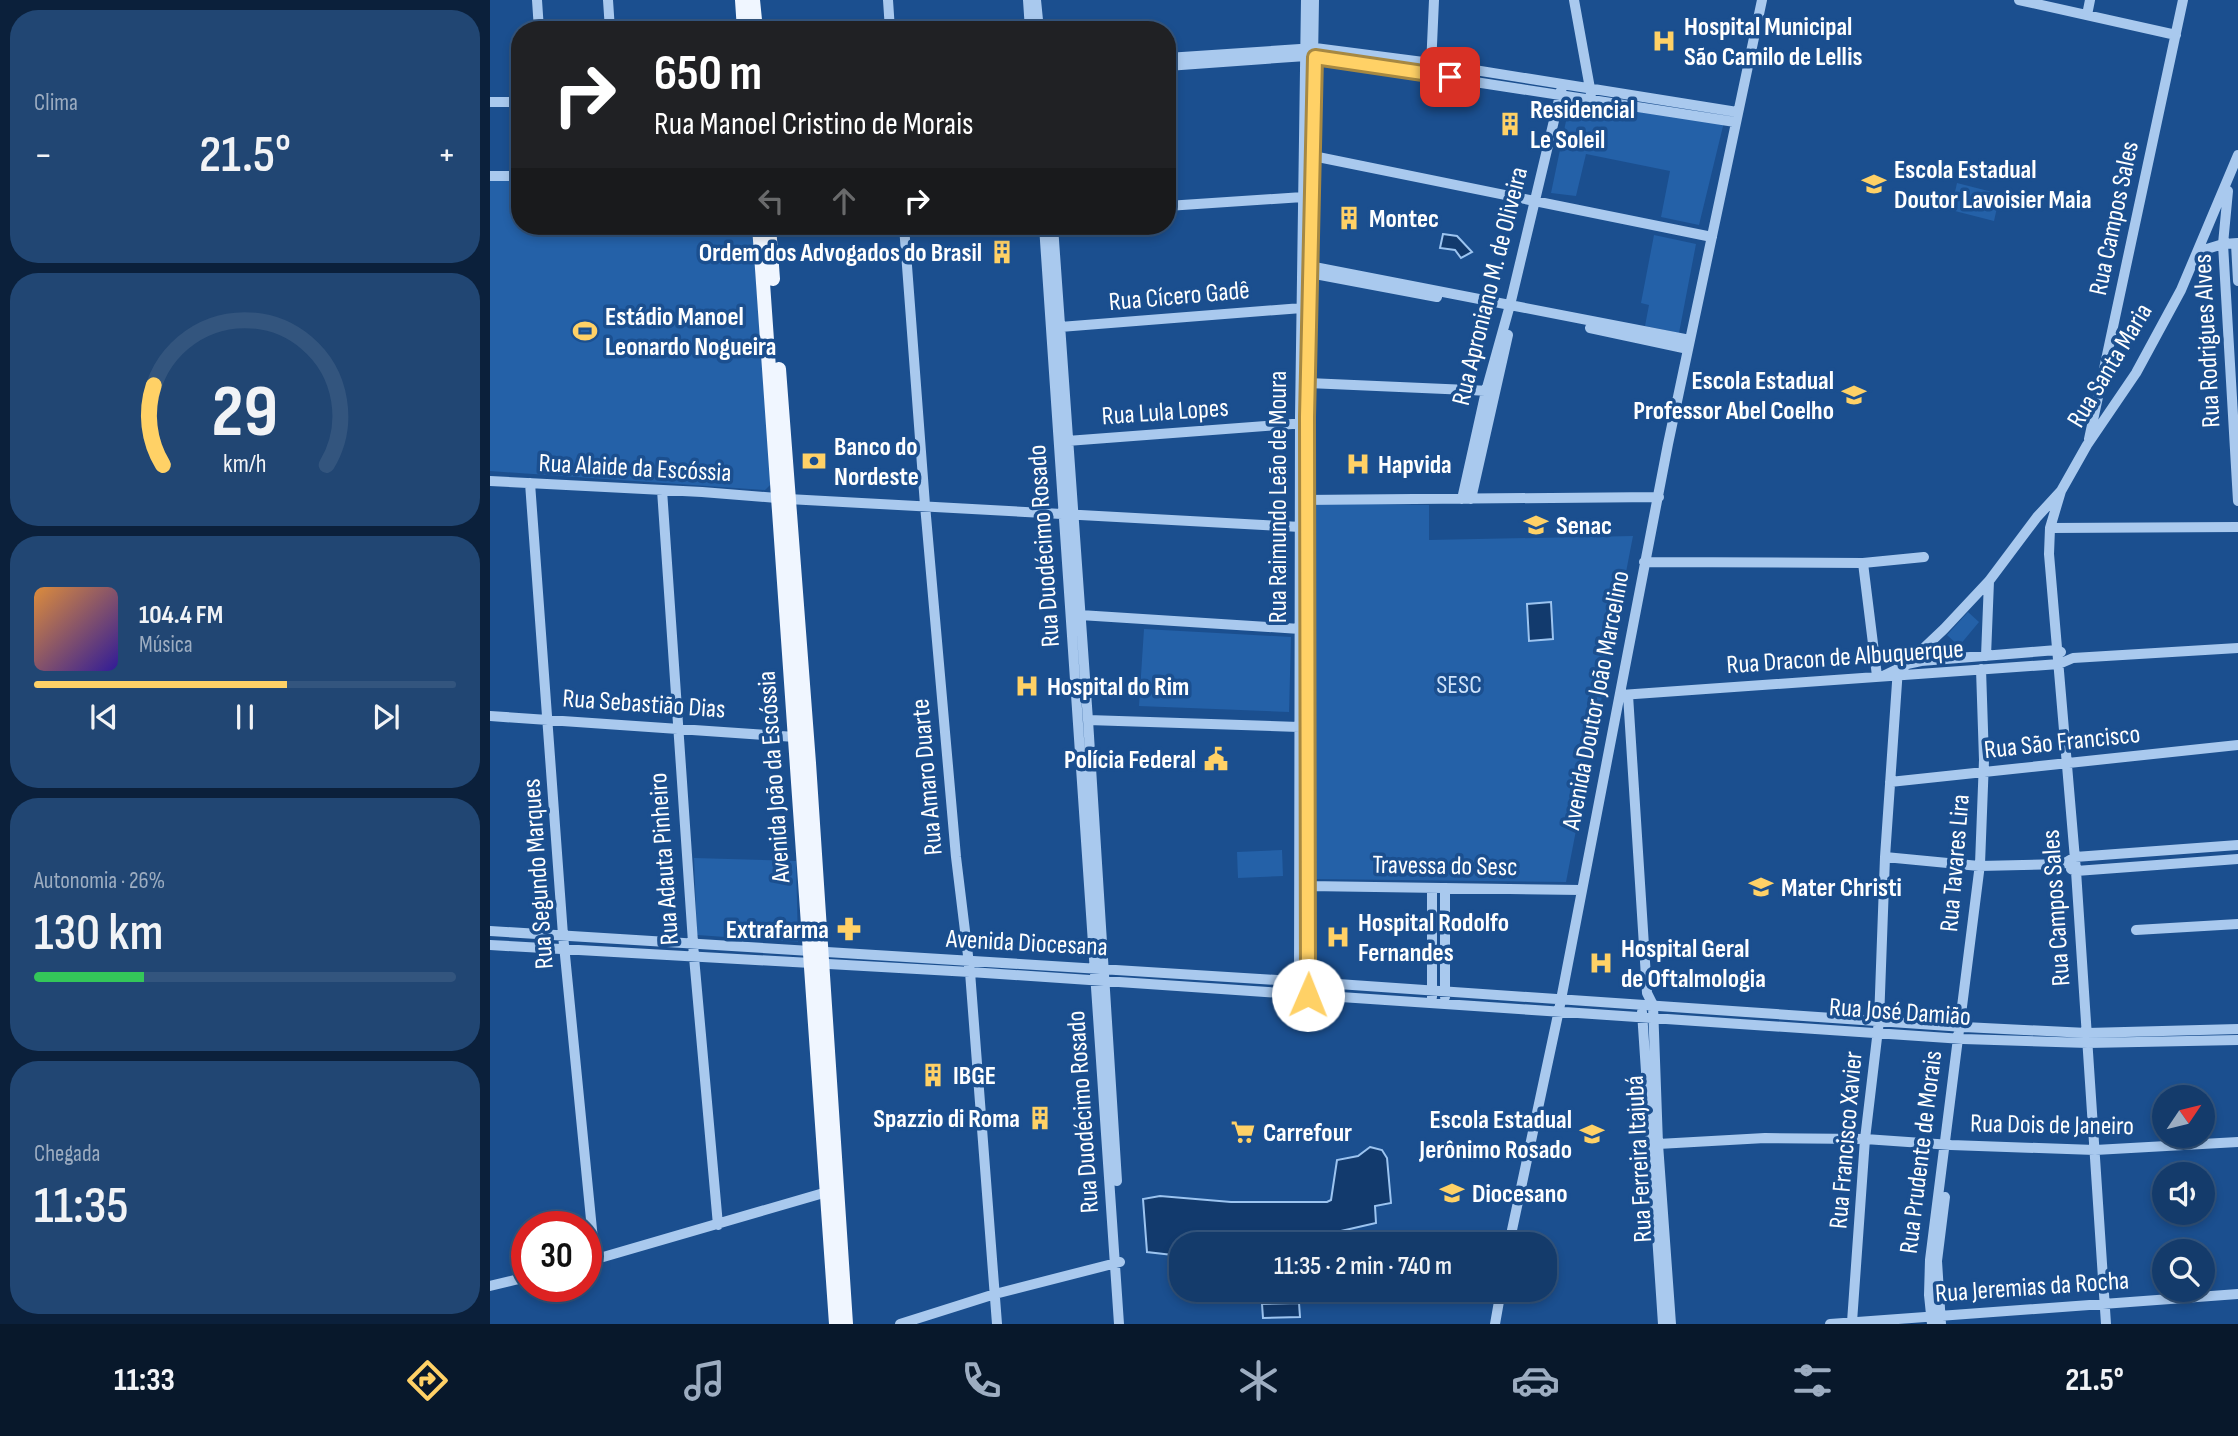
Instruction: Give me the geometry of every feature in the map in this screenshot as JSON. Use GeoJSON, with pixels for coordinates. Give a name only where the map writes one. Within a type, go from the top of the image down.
{"type":"FeatureCollection","features":[{"type":"Feature","properties":{"kind":"main road"},"geometry":{"type":"LineString","coordinates":[[742,0],[743,21]]}},
{"type":"Feature","properties":{"kind":"main road"},"geometry":{"type":"LineString","coordinates":[[753,0],[754,21]]}},
{"type":"Feature","properties":{"kind":"main road","name":"Avenida João da Escóssia"},"geometry":{"type":"LineString","coordinates":[[766,235],[816,958],[846,1324]]}},
{"type":"Feature","properties":{"kind":"main road","name":"Avenida João da Escóssia"},"geometry":{"type":"LineString","coordinates":[[783,499],[795,737],[816,958],[836,1324]]}},
{"type":"Feature","properties":{"kind":"street"},"geometry":{"type":"LineString","coordinates":[[537,0],[538,21]]}},
{"type":"Feature","properties":{"kind":"street"},"geometry":{"type":"LineString","coordinates":[[608,0],[609,21]]}},
{"type":"Feature","properties":{"kind":"street"},"geometry":{"type":"LineString","coordinates":[[888,0],[889,21]]}},
{"type":"Feature","properties":{"kind":"street"},"geometry":{"type":"LineString","coordinates":[[1028,0],[1029,21]]}},
{"type":"Feature","properties":{"kind":"street"},"geometry":{"type":"LineString","coordinates":[[1036,0],[1038,21]]}},
{"type":"Feature","properties":{"kind":"street","name":"Rua Raimundo Leão de Moura"},"geometry":{"type":"LineString","coordinates":[[1304,982],[1308,886],[1301,308],[1313,156],[1306,0]]}},
{"type":"Feature","properties":{"kind":"street","name":"Rua Raimundo Leão de Moura"},"geometry":{"type":"LineString","coordinates":[[1304,423],[1308,383],[1303,197],[1314,0]]}},
{"type":"Feature","properties":{"kind":"street"},"geometry":{"type":"LineString","coordinates":[[1430,69],[1433,0]]}},
{"type":"Feature","properties":{"kind":"street"},"geometry":{"type":"LineString","coordinates":[[1574,0],[1591,94]]}},
{"type":"Feature","properties":{"kind":"street","name":"Avenida Doutor João Marcelino"},"geometry":{"type":"LineString","coordinates":[[1512,1232],[1623,695],[1644,562],[1762,0]]}},
{"type":"Feature","properties":{"kind":"street"},"geometry":{"type":"LineString","coordinates":[[2019,0],[2176,35]]}},
{"type":"Feature","properties":{"kind":"street"},"geometry":{"type":"LineString","coordinates":[[2087,15],[2090,0]]}},
{"type":"Feature","properties":{"kind":"street","name":"Rua Campos Sales"},"geometry":{"type":"LineString","coordinates":[[2087,445],[2183,0]]}},
{"type":"Feature","properties":{"kind":"street"},"geometry":{"type":"LineString","coordinates":[[1176,65],[1310,52]]}},
{"type":"Feature","properties":{"kind":"street"},"geometry":{"type":"LineString","coordinates":[[1176,58],[1310,52],[1736,116]]}},
{"type":"Feature","properties":{"kind":"street","name":"Rua Aproniano M. de Oliveira"},"geometry":{"type":"LineString","coordinates":[[1466,499],[1565,90]]}},
{"type":"Feature","properties":{"kind":"street"},"geometry":{"type":"LineString","coordinates":[[490,102],[511,102]]}},
{"type":"Feature","properties":{"kind":"street","name":"Rua Santa Maria"},"geometry":{"type":"LineString","coordinates":[[1880,676],[1900,669],[1944,629],[1989,581],[2061,491],[2087,445],[2136,373],[2181,290],[2238,155]]}},
{"type":"Feature","properties":{"kind":"street"},"geometry":{"type":"LineString","coordinates":[[1313,156],[1712,237]]}},
{"type":"Feature","properties":{"kind":"street"},"geometry":{"type":"LineString","coordinates":[[490,176],[511,176]]}},
{"type":"Feature","properties":{"kind":"street","name":"Rua Rodrigues Alves"},"geometry":{"type":"LineString","coordinates":[[2229,178],[2223,244],[2238,501]]}},
{"type":"Feature","properties":{"kind":"street"},"geometry":{"type":"LineString","coordinates":[[1176,205],[1303,197]]}},
{"type":"Feature","properties":{"kind":"street","name":"Rua Amaro Duarte"},"geometry":{"type":"LineString","coordinates":[[905,235],[956,857],[970,967],[997,1324]]}},
{"type":"Feature","properties":{"kind":"street","name":"Rua Duodécimo Rosado"},"geometry":{"type":"LineString","coordinates":[[1045,235],[1069,516],[1118,1262],[1119,1324]]}},
{"type":"Feature","properties":{"kind":"street","name":"Rua Duodécimo Rosado"},"geometry":{"type":"LineString","coordinates":[[1054,235],[1067,441],[1069,516],[1088,720],[1099,969]]}},
{"type":"Feature","properties":{"kind":"street"},"geometry":{"type":"LineString","coordinates":[[2197,252],[2223,244],[2237,244]]}},
{"type":"Feature","properties":{"kind":"street","name":"Rua Rodrigues Alves"},"geometry":{"type":"LineString","coordinates":[[2237,244],[2238,281]]}},
{"type":"Feature","properties":{"kind":"street"},"geometry":{"type":"LineString","coordinates":[[1306,269],[1689,345]]}},
{"type":"Feature","properties":{"kind":"street","name":"Rua Cícero Gadê"},"geometry":{"type":"LineString","coordinates":[[1060,327],[1301,308]]}},
{"type":"Feature","properties":{"kind":"street"},"geometry":{"type":"LineString","coordinates":[[1308,383],[1490,391]]}},
{"type":"Feature","properties":{"kind":"street","name":"Rua Lula Lopes"},"geometry":{"type":"LineString","coordinates":[[1067,441],[1304,423]]}},
{"type":"Feature","properties":{"kind":"street","name":"Rua Alaide da Escóssia"},"geometry":{"type":"LineString","coordinates":[[490,481],[925,505],[1069,516],[1300,527]]}},
{"type":"Feature","properties":{"kind":"street","name":"Rua Segundo Marques"},"geometry":{"type":"LineString","coordinates":[[530,483],[564,949],[587,1211]]}},
{"type":"Feature","properties":{"kind":"street","name":"Rua Adauta Pinheiro"},"geometry":{"type":"LineString","coordinates":[[662,490],[676,727],[718,1225]]}},
{"type":"Feature","properties":{"kind":"street","name":"Rua Campos Sales"},"geometry":{"type":"LineString","coordinates":[[2061,491],[2050,528],[2049,554],[2075,857],[2106,1324]]}},
{"type":"Feature","properties":{"kind":"street"},"geometry":{"type":"LineString","coordinates":[[1304,500],[1659,496]]}},
{"type":"Feature","properties":{"kind":"street","name":"Rua Raimundo Leão de Moura"},"geometry":{"type":"LineString","coordinates":[[1304,500],[1300,527],[1299,727],[1304,995]]}},
{"type":"Feature","properties":{"kind":"street"},"geometry":{"type":"LineString","coordinates":[[2050,528],[2238,527]]}},
{"type":"Feature","properties":{"kind":"street"},"geometry":{"type":"LineString","coordinates":[[1644,562],[1864,563],[1924,557]]}},
{"type":"Feature","properties":{"kind":"street"},"geometry":{"type":"LineString","coordinates":[[1864,563],[1880,676]]}},
{"type":"Feature","properties":{"kind":"street"},"geometry":{"type":"LineString","coordinates":[[1986,656],[1989,581]]}},
{"type":"Feature","properties":{"kind":"street"},"geometry":{"type":"LineString","coordinates":[[1080,615],[1300,629]]}},
{"type":"Feature","properties":{"kind":"street","name":"Rua Dracon de Albuquerque"},"geometry":{"type":"LineString","coordinates":[[1900,669],[1981,669],[2059,664],[2073,658],[2238,648]]}},
{"type":"Feature","properties":{"kind":"street"},"geometry":{"type":"LineString","coordinates":[[2057,650],[2073,658]]}},
{"type":"Feature","properties":{"kind":"street","name":"Rua Dracon de Albuquerque"},"geometry":{"type":"LineString","coordinates":[[1900,669],[1921,661],[2057,650]]}},
{"type":"Feature","properties":{"kind":"street","name":"Rua Francisco Xavier"},"geometry":{"type":"LineString","coordinates":[[1852,1322],[1865,1139],[1879,1027],[1885,857],[1900,669]]}},
{"type":"Feature","properties":{"kind":"street","name":"Rua Tavares Lira"},"geometry":{"type":"LineString","coordinates":[[1961,1030],[1979,866],[1984,772],[1981,669]]}},
{"type":"Feature","properties":{"kind":"street","name":"Rua Dracon de Albuquerque"},"geometry":{"type":"LineString","coordinates":[[1623,695],[1880,676]]}},
{"type":"Feature","properties":{"kind":"street","name":"Rua Ferreira Itajubá"},"geometry":{"type":"LineString","coordinates":[[1623,695],[1647,993],[1663,1324]]}},
{"type":"Feature","properties":{"kind":"street","name":"Rua Sebastião Dias"},"geometry":{"type":"LineString","coordinates":[[490,716],[795,737]]}},
{"type":"Feature","properties":{"kind":"street"},"geometry":{"type":"LineString","coordinates":[[1088,720],[1299,727]]}},
{"type":"Feature","properties":{"kind":"street","name":"Rua São Francisco"},"geometry":{"type":"LineString","coordinates":[[1890,782],[2238,745]]}},
{"type":"Feature","properties":{"kind":"street"},"geometry":{"type":"LineString","coordinates":[[1885,857],[1979,866],[2063,864],[2075,857],[2238,845]]}},
{"type":"Feature","properties":{"kind":"street"},"geometry":{"type":"LineString","coordinates":[[2063,864],[2076,872],[2238,859]]}},
{"type":"Feature","properties":{"kind":"street","name":"Travessa do Sesc"},"geometry":{"type":"LineString","coordinates":[[1308,886],[1581,890]]}},
{"type":"Feature","properties":{"kind":"street"},"geometry":{"type":"LineString","coordinates":[[1432,888],[1436,995]]}},
{"type":"Feature","properties":{"kind":"street"},"geometry":{"type":"LineString","coordinates":[[1436,995],[1445,888]]}},
{"type":"Feature","properties":{"kind":"street"},"geometry":{"type":"LineString","coordinates":[[2136,930],[2238,924]]}},
{"type":"Feature","properties":{"kind":"street","name":"Avenida Diocesana"},"geometry":{"type":"LineString","coordinates":[[490,931],[693,944],[816,958]]}},
{"type":"Feature","properties":{"kind":"street","name":"Avenida Diocesana"},"geometry":{"type":"LineString","coordinates":[[490,945],[694,957],[816,958],[970,967],[1099,969],[1304,982],[1560,1004]]}},
{"type":"Feature","properties":{"kind":"street","name":"Avenida Diocesana"},"geometry":{"type":"LineString","coordinates":[[970,967],[1100,981],[1304,995],[1436,995],[1445,1003],[1560,1004]]}},
{"type":"Feature","properties":{"kind":"street","name":"Rua José Damião"},"geometry":{"type":"LineString","coordinates":[[1560,1004],[1879,1027],[2088,1038],[2238,1040]]}},
{"type":"Feature","properties":{"kind":"street","name":"Rua Ferreira Itajubá"},"geometry":{"type":"LineString","coordinates":[[1647,1011],[1671,1324]]}},
{"type":"Feature","properties":{"kind":"street","name":"Rua José Damião"},"geometry":{"type":"LineString","coordinates":[[2088,1038],[2238,1029]]}},
{"type":"Feature","properties":{"kind":"street","name":"Rua Prudente de Morais"},"geometry":{"type":"LineString","coordinates":[[1936,1320],[1930,1260],[1948,1145],[1961,1030]]}},
{"type":"Feature","properties":{"kind":"street","name":"Rua Dois de Janeiro"},"geometry":{"type":"LineString","coordinates":[[1658,1144],[1765,1138],[1865,1139],[2095,1150],[2238,1142]]}},
{"type":"Feature","properties":{"kind":"street"},"geometry":{"type":"LineString","coordinates":[[602,1258],[827,1192]]}},
{"type":"Feature","properties":{"kind":"street"},"geometry":{"type":"LineString","coordinates":[[900,1324],[995,1294],[1118,1262]]}},
{"type":"Feature","properties":{"kind":"street","name":"Rua Duodécimo Rosado"},"geometry":{"type":"LineString","coordinates":[[1118,1262],[1126,1324]]}},
{"type":"Feature","properties":{"kind":"street"},"geometry":{"type":"LineString","coordinates":[[490,1286],[511,1281]]}},
{"type":"Feature","properties":{"kind":"street","name":"Rua Jeremias da Rocha"},"geometry":{"type":"LineString","coordinates":[[1830,1324],[1936,1320],[2238,1294]]}},
{"type":"Feature","properties":{"kind":"street"},"geometry":{"type":"LineString","coordinates":[[1496,1324],[1499,1302]]}},
{"type":"Feature","properties":{"kind":"green space"},"geometry":{"type":"Polygon","coordinates":[[[1571,97],[1724,122],[1699,225],[1661,217],[1670,171],[1586,154],[1576,196],[1551,193],[1571,97]]]}},
{"type":"Feature","properties":{"kind":"green space"},"geometry":{"type":"Polygon","coordinates":[[[490,180],[511,181],[511,235],[753,235],[771,484],[765,490],[490,471],[490,180]]]}},
{"type":"Feature","properties":{"kind":"green space"},"geometry":{"type":"Polygon","coordinates":[[[1957,183],[2000,194],[1994,221],[1951,210],[1957,183]]]}},
{"type":"Feature","properties":{"kind":"green space"},"geometry":{"type":"Polygon","coordinates":[[[1654,235],[1696,244],[1679,333],[1645,326],[1649,305],[1641,303],[1654,235]]]}},
{"type":"Feature","properties":{"kind":"green space","name":"SESC"},"geometry":{"type":"Polygon","coordinates":[[[1315,503],[1429,505],[1429,540],[1633,536],[1566,882],[1316,879],[1315,503]]]}},
{"type":"Feature","properties":{"kind":"green space"},"geometry":{"type":"Polygon","coordinates":[[[1968,612],[1979,622],[1959,646],[1947,635],[1968,612]]]}},
{"type":"Feature","properties":{"kind":"green space"},"geometry":{"type":"Polygon","coordinates":[[[1144,629],[1291,637],[1289,712],[1139,706],[1144,629]]]}},
{"type":"Feature","properties":{"kind":"green space"},"geometry":{"type":"Polygon","coordinates":[[[1282,850],[1283,876],[1238,878],[1237,852],[1282,850]]]}},
{"type":"Feature","properties":{"kind":"green space"},"geometry":{"type":"Polygon","coordinates":[[[694,858],[796,861],[798,942],[697,935],[694,858]]]}},
{"type":"Feature","properties":{"kind":"shaded area"},"geometry":{"type":"Polygon","coordinates":[[[1443,234],[1457,236],[1472,252],[1461,258],[1455,250],[1440,248],[1443,234]]]}},
{"type":"Feature","properties":{"kind":"shaded area"},"geometry":{"type":"Polygon","coordinates":[[[1551,602],[1553,639],[1529,641],[1527,604],[1551,602]]]}},
{"type":"Feature","properties":{"kind":"shaded area"},"geometry":{"type":"Polygon","coordinates":[[[1370,1147],[1382,1150],[1387,1158],[1391,1203],[1375,1206],[1376,1223],[1339,1232],[1169,1232],[1169,1255],[1147,1252],[1143,1199],[1160,1196],[1231,1202],[1327,1202],[1331,1200],[1337,1160],[1358,1156],[1370,1147]]]}},
{"type":"Feature","properties":{"kind":"shaded area"},"geometry":{"type":"Polygon","coordinates":[[[1299,1303],[1300,1317],[1263,1318],[1262,1304],[1299,1303]]]}},
{"type":"Feature","properties":{"kind":"place","name":"Hospital Municipal São Camilo de Lellis"},"geometry":{"type":"Point","coordinates":[1664,41]}},
{"type":"Feature","properties":{"kind":"place","name":"Residencial Le Soleil"},"geometry":{"type":"Point","coordinates":[1510,124]}},
{"type":"Feature","properties":{"kind":"place","name":"Escola Estadual Doutor Lavoisier Maia"},"geometry":{"type":"Point","coordinates":[1874,184]}},
{"type":"Feature","properties":{"kind":"place","name":"Montec"},"geometry":{"type":"Point","coordinates":[1349,218]}},
{"type":"Feature","properties":{"kind":"place","name":"Ordem dos Advogados do Brasil"},"geometry":{"type":"Point","coordinates":[1002,252]}},
{"type":"Feature","properties":{"kind":"place","name":"Estádio Manoel Leonardo Nogueira"},"geometry":{"type":"Point","coordinates":[585,331]}},
{"type":"Feature","properties":{"kind":"place","name":"Escola Estadual Professor Abel Coelho"},"geometry":{"type":"Point","coordinates":[1854,395]}},
{"type":"Feature","properties":{"kind":"place","name":"Banco do Nordeste"},"geometry":{"type":"Point","coordinates":[814,461]}},
{"type":"Feature","properties":{"kind":"place","name":"Hapvida"},"geometry":{"type":"Point","coordinates":[1358,464]}},
{"type":"Feature","properties":{"kind":"place","name":"Senac"},"geometry":{"type":"Point","coordinates":[1536,525]}},
{"type":"Feature","properties":{"kind":"place","name":"Hospital do Rim"},"geometry":{"type":"Point","coordinates":[1027,686]}},
{"type":"Feature","properties":{"kind":"place","name":"Polícia Federal"},"geometry":{"type":"Point","coordinates":[1216,759]}},
{"type":"Feature","properties":{"kind":"place","name":"Mater Christi"},"geometry":{"type":"Point","coordinates":[1761,887]}},
{"type":"Feature","properties":{"kind":"place","name":"Extrafarma"},"geometry":{"type":"Point","coordinates":[849,929]}},
{"type":"Feature","properties":{"kind":"place","name":"Hospital Rodolfo Fernandes"},"geometry":{"type":"Point","coordinates":[1338,937]}},
{"type":"Feature","properties":{"kind":"place","name":"Hospital Geral de Oftalmologia"},"geometry":{"type":"Point","coordinates":[1601,963]}},
{"type":"Feature","properties":{"kind":"place","name":"IBGE"},"geometry":{"type":"Point","coordinates":[933,1075]}},
{"type":"Feature","properties":{"kind":"place","name":"Spazzio di Roma"},"geometry":{"type":"Point","coordinates":[1040,1118]}},
{"type":"Feature","properties":{"kind":"place","name":"Carrefour"},"geometry":{"type":"Point","coordinates":[1243,1132]}},
{"type":"Feature","properties":{"kind":"place","name":"Escola Estadual Jerônimo Rosado"},"geometry":{"type":"Point","coordinates":[1592,1134]}},
{"type":"Feature","properties":{"kind":"place","name":"Diocesano"},"geometry":{"type":"Point","coordinates":[1452,1193]}},
{"type":"Feature","properties":{"kind":"route"},"geometry":{"type":"LineString","coordinates":[[1308,995],[1307,417],[1315,57],[1450,77]]}}]}
